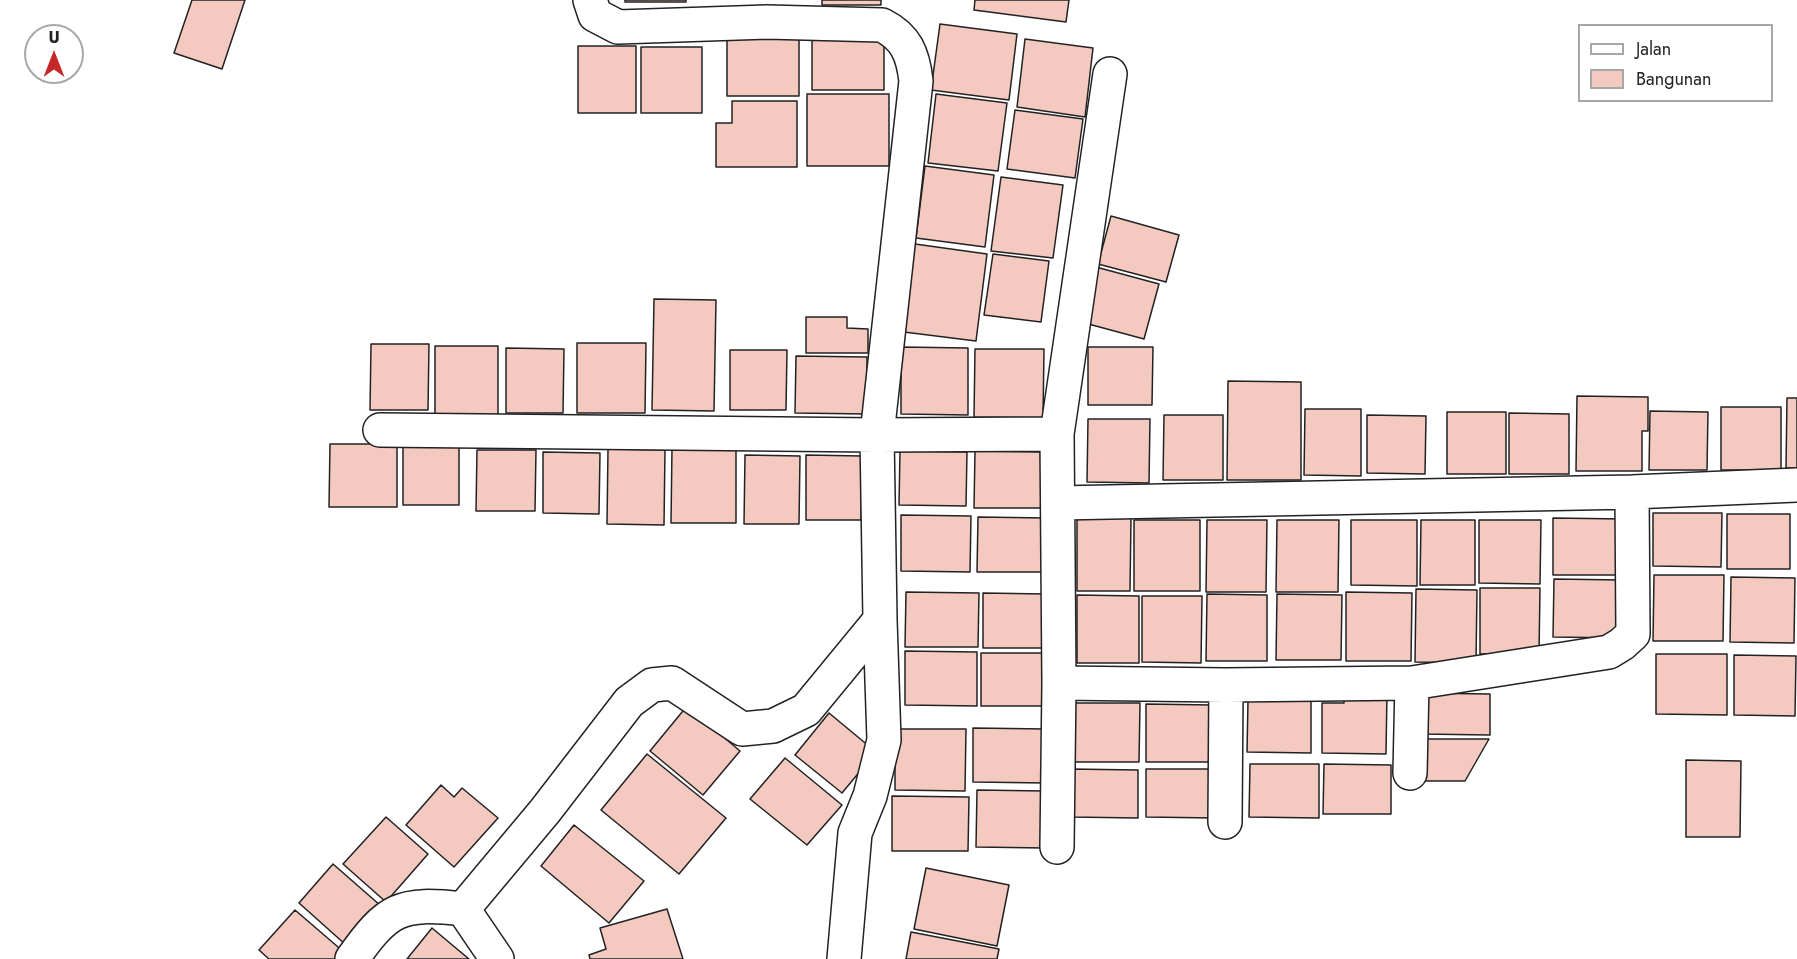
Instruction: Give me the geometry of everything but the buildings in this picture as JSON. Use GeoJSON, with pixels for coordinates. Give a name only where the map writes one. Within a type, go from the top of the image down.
{"type":"FeatureCollection","features":[{"type":"Feature","properties":{"kind":"street"},"geometry":{"type":"LineString","coordinates":[[590,0],[595,15],[618,27],[767,22],[882,25],[895,32],[908,47],[914,61],[916,81],[877,435],[884,740],[870,796],[855,833],[844,959]]}},
{"type":"Feature","properties":{"kind":"street"},"geometry":{"type":"LineString","coordinates":[[1057,847],[1059,683],[1057,434],[1110,74]]}},
{"type":"Feature","properties":{"kind":"street"},"geometry":{"type":"LineString","coordinates":[[380,430],[877,435],[1057,434]]}},
{"type":"Feature","properties":{"kind":"street"},"geometry":{"type":"LineString","coordinates":[[1058,503],[1632,492],[1797,485]]}},
{"type":"Feature","properties":{"kind":"street"},"geometry":{"type":"LineString","coordinates":[[1059,683],[1226,685],[1412,683],[1609,652],[1633,634],[1632,492]]}},
{"type":"Feature","properties":{"kind":"street"},"geometry":{"type":"LineString","coordinates":[[463,909],[545,812],[629,702],[641,690],[652,685],[672,684],[742,729],[773,726],[806,710],[880,620]]}},
{"type":"Feature","properties":{"kind":"street"},"geometry":{"type":"LineString","coordinates":[[1410,773],[1412,683]]}},
{"type":"Feature","properties":{"kind":"street"},"geometry":{"type":"LineString","coordinates":[[1226,685],[1226,822]]}},
{"type":"Feature","properties":{"kind":"street"},"geometry":{"type":"LineString","coordinates":[[352,959],[376,926],[393,913],[426,905],[463,909],[497,959]]}}]}
